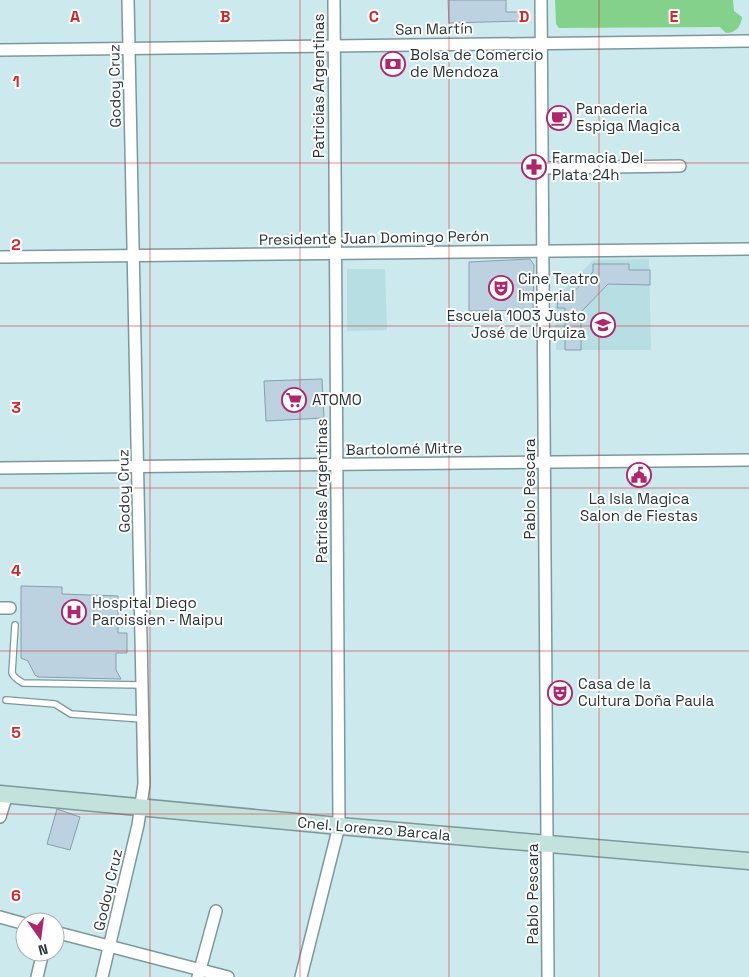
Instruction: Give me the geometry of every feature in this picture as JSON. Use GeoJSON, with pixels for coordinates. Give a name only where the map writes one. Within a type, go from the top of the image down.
{"type":"FeatureCollection","features":[{"type":"Feature","properties":{"kind":"street","name":"Godoy Cruz"},"geometry":{"type":"LineString","coordinates":[[102,977],[142,807],[144,784],[128,0]]}},
{"type":"Feature","properties":{"kind":"street","name":"Patricias Argentinas"},"geometry":{"type":"LineString","coordinates":[[301,977],[339,826],[334,0]]}},
{"type":"Feature","properties":{"kind":"street","name":"Pablo Pescara"},"geometry":{"type":"LineString","coordinates":[[541,0],[548,977]]}},
{"type":"Feature","properties":{"kind":"street","name":"San Martín"},"geometry":{"type":"LineString","coordinates":[[0,50],[749,41]]}},
{"type":"Feature","properties":{"kind":"street"},"geometry":{"type":"LineString","coordinates":[[542,168],[680,166]]}},
{"type":"Feature","properties":{"kind":"street","name":"Presidente Juan Domingo Perón"},"geometry":{"type":"LineString","coordinates":[[0,256],[749,249]]}},
{"type":"Feature","properties":{"kind":"street","name":"Bartolomé Mitre"},"geometry":{"type":"LineString","coordinates":[[0,468],[749,460]]}},
{"type":"Feature","properties":{"kind":"street"},"geometry":{"type":"LineString","coordinates":[[0,818],[3,794]]}},
{"type":"Feature","properties":{"kind":"street","name":"Cnel. Lorenzo Barcala"},"geometry":{"type":"LineString","coordinates":[[3,794],[339,826],[749,861]]}},
{"type":"Feature","properties":{"kind":"street"},"geometry":{"type":"LineString","coordinates":[[199,974],[216,912]]}},
{"type":"Feature","properties":{"kind":"street"},"geometry":{"type":"LineString","coordinates":[[0,917],[15,921]]}},
{"type":"Feature","properties":{"kind":"street"},"geometry":{"type":"LineString","coordinates":[[65,935],[199,974],[228,977]]}},
{"type":"Feature","properties":{"kind":"street"},"geometry":{"type":"LineString","coordinates":[[37,977],[41,962]]}},
{"type":"Feature","properties":{"kind":"lane"},"geometry":{"type":"LineString","coordinates":[[15,626],[12,673],[19,681],[142,685]]}},
{"type":"Feature","properties":{"kind":"lane"},"geometry":{"type":"LineString","coordinates":[[6,700],[55,704],[71,714],[142,719]]}},
{"type":"Feature","properties":{"kind":"shaded area","name":"Escuela 1003 Justo José de Urquiza"},"geometry":{"type":"Polygon","coordinates":[[[649,259],[651,350],[556,350],[555,299],[593,260],[649,259]]]}},
{"type":"Feature","properties":{"kind":"shaded area"},"geometry":{"type":"Polygon","coordinates":[[[347,269],[385,269],[387,330],[347,331],[347,269]]]}},
{"type":"Feature","properties":{"kind":"green space"},"geometry":{"type":"Polygon","coordinates":[[[555,0],[733,0],[734,11],[742,17],[733,32],[726,33],[720,27],[559,28],[556,24],[555,0]]]}},
{"type":"Feature","properties":{"kind":"building"},"geometry":{"type":"Polygon","coordinates":[[[448,0],[506,0],[506,12],[522,12],[522,21],[449,23],[448,0]]]}},
{"type":"Feature","properties":{"kind":"building","name":"Cine Teatro Imperial"},"geometry":{"type":"Polygon","coordinates":[[[530,259],[534,265],[533,310],[469,311],[469,262],[530,259]]]}},
{"type":"Feature","properties":{"kind":"building"},"geometry":{"type":"Polygon","coordinates":[[[593,264],[629,264],[629,270],[650,270],[650,285],[608,284],[581,312],[581,350],[565,350],[565,308],[557,308],[558,300],[566,300],[593,272],[593,264]]]}},
{"type":"Feature","properties":{"kind":"building","name":"ATOMO"},"geometry":{"type":"Polygon","coordinates":[[[322,379],[324,418],[266,421],[264,381],[322,379]]]}},
{"type":"Feature","properties":{"kind":"building","name":"Hospital Diego Paroissien - Maipu"},"geometry":{"type":"Polygon","coordinates":[[[21,586],[62,587],[62,594],[118,596],[118,633],[127,633],[127,653],[116,653],[116,670],[121,679],[38,677],[35,675],[28,661],[21,658],[21,586]]]}},
{"type":"Feature","properties":{"kind":"building"},"geometry":{"type":"Polygon","coordinates":[[[57,809],[80,817],[70,850],[47,844],[57,809]]]}},
{"type":"Feature","properties":{"kind":"place","name":"Bolsa de Comercio de Mendoza"},"geometry":{"type":"Point","coordinates":[393,64]}},
{"type":"Feature","properties":{"kind":"place","name":"Panaderia Espiga Magica"},"geometry":{"type":"Point","coordinates":[559,118]}},
{"type":"Feature","properties":{"kind":"place","name":"Farmacia Del Plata 24h"},"geometry":{"type":"Point","coordinates":[534,167]}},
{"type":"Feature","properties":{"kind":"place","name":"Cine Teatro Imperial"},"geometry":{"type":"Point","coordinates":[501,288]}},
{"type":"Feature","properties":{"kind":"place","name":"Escuela 1003 Justo José de Urquiza"},"geometry":{"type":"Point","coordinates":[603,325]}},
{"type":"Feature","properties":{"kind":"place","name":"ATOMO"},"geometry":{"type":"Point","coordinates":[294,400]}},
{"type":"Feature","properties":{"kind":"place","name":"La Isla Magica Salon de Fiestas"},"geometry":{"type":"Point","coordinates":[639,475]}},
{"type":"Feature","properties":{"kind":"place","name":"Hospital Diego Paroissien - Maipu"},"geometry":{"type":"Point","coordinates":[74,612]}},
{"type":"Feature","properties":{"kind":"place","name":"Casa de la Cultura Doña Paula"},"geometry":{"type":"Point","coordinates":[560,693]}}]}
